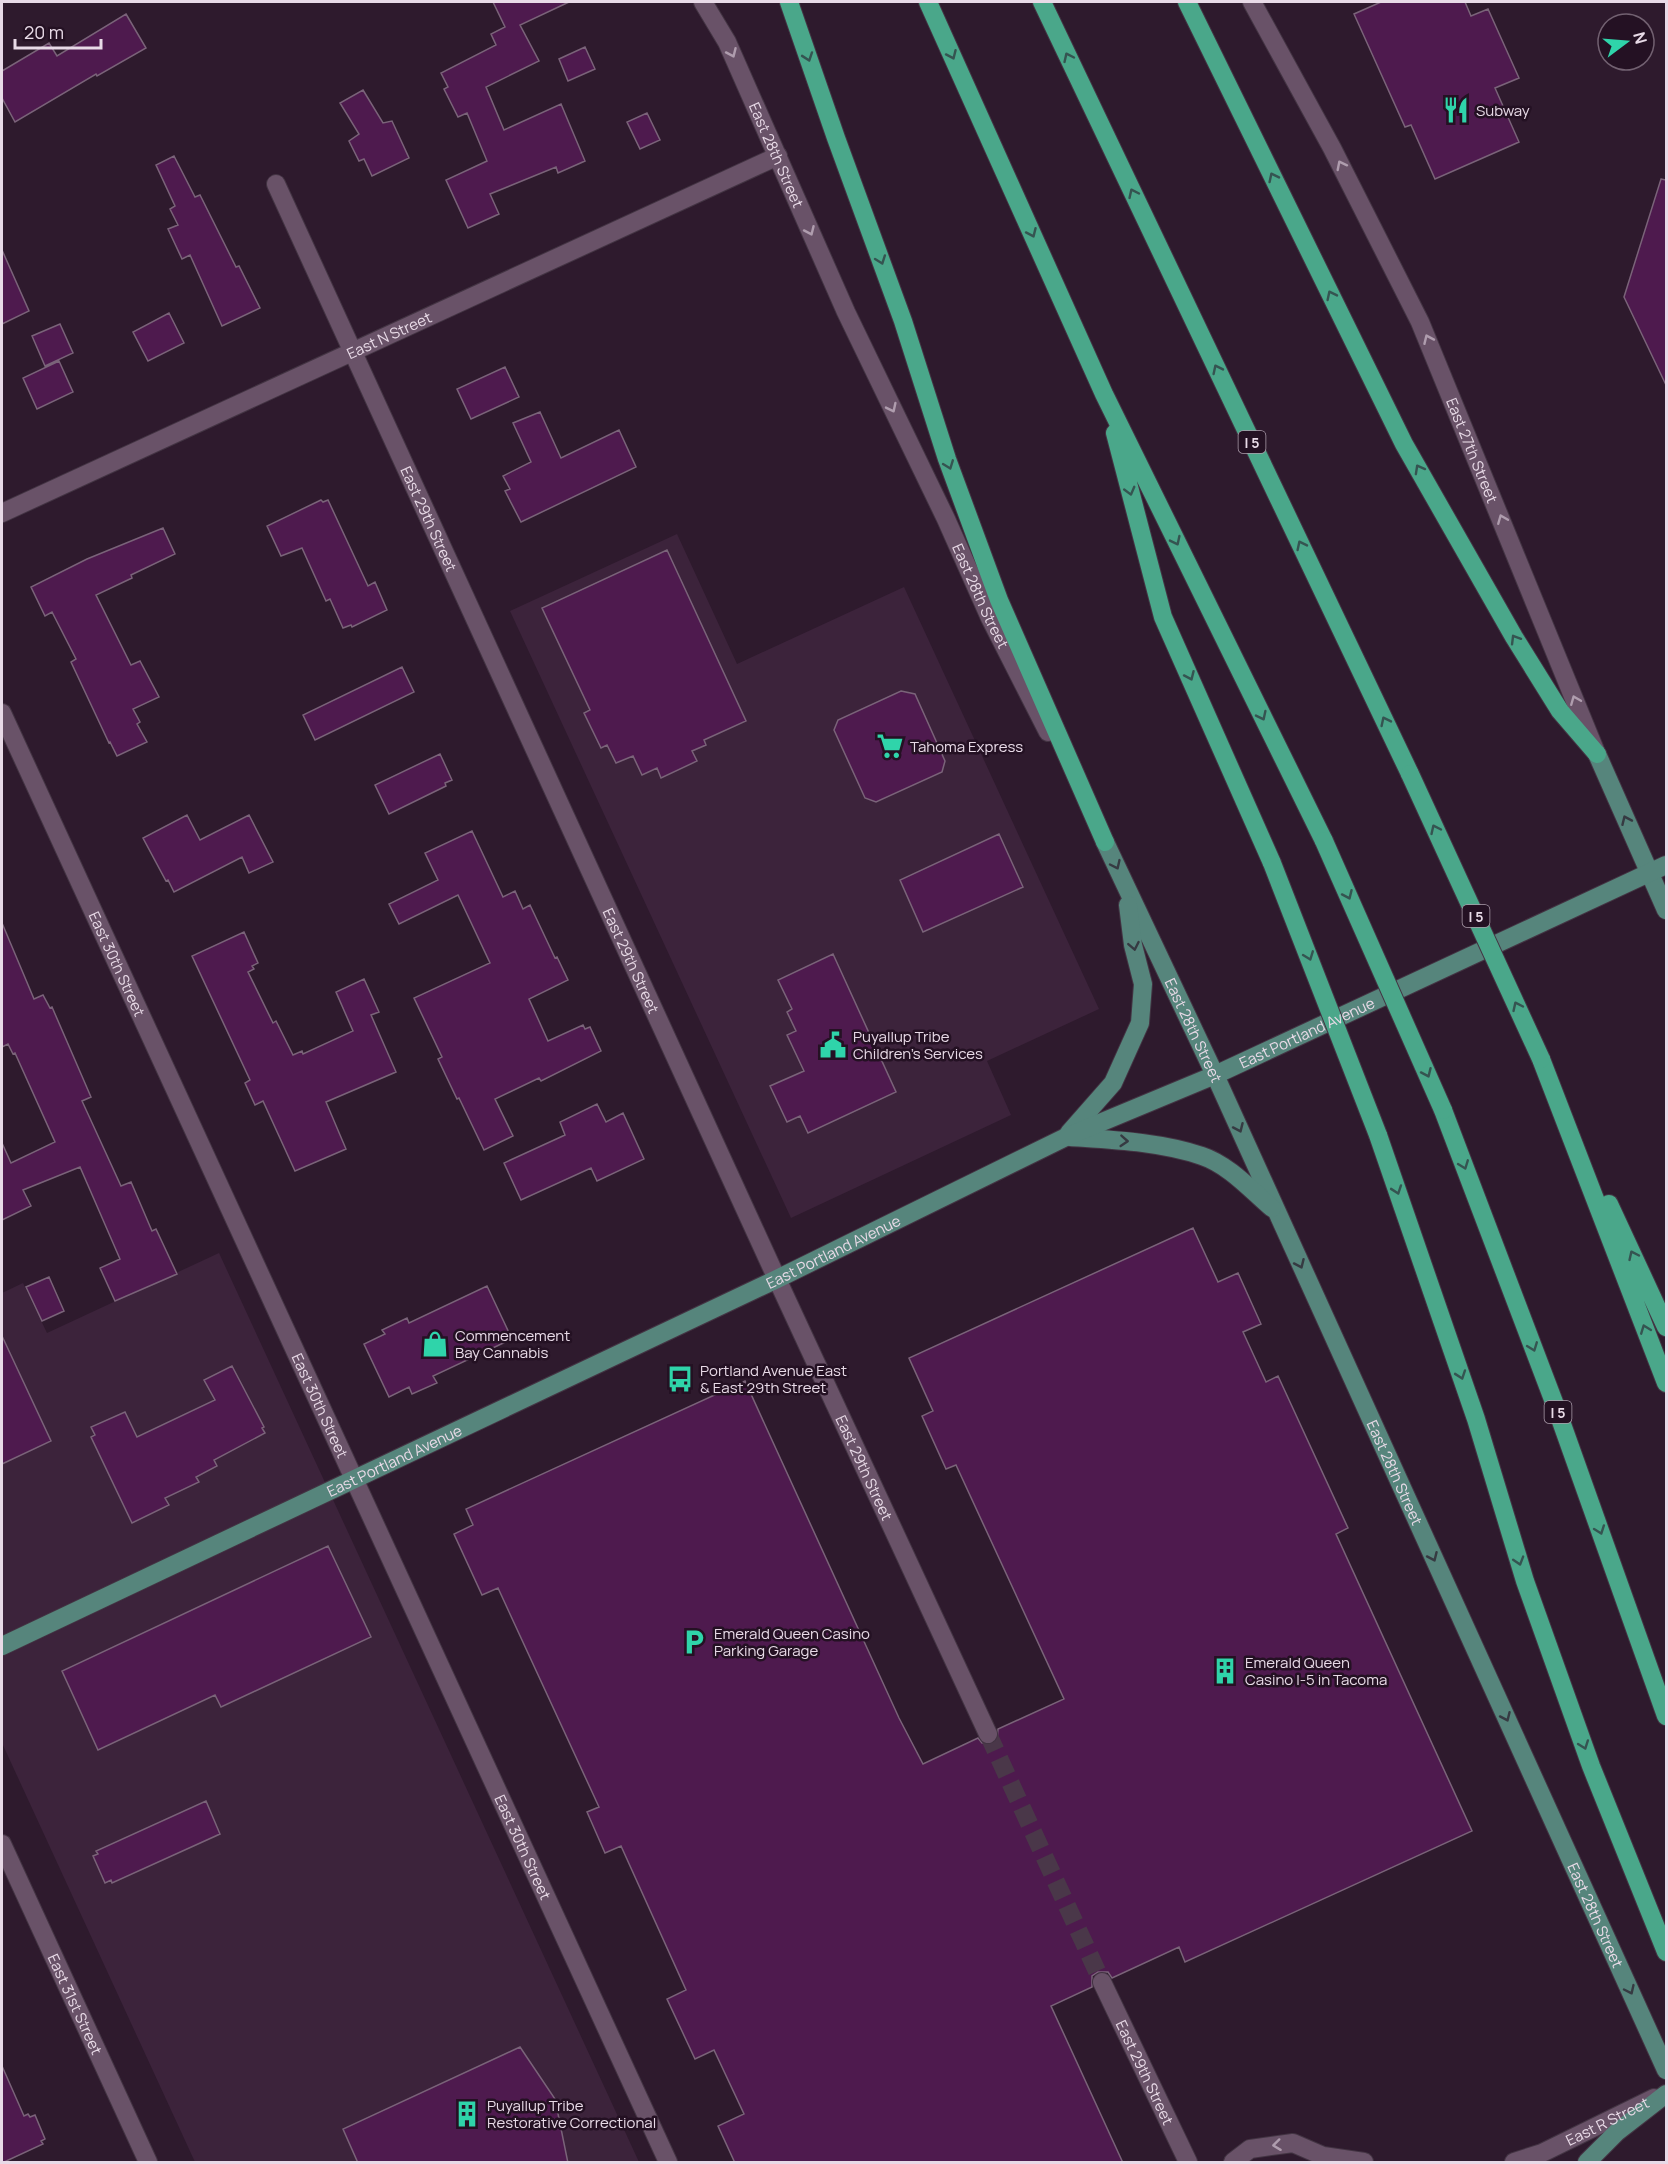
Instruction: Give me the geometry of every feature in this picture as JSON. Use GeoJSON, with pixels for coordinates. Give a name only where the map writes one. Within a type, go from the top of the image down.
{"type":"FeatureCollection","features":[{"type":"Feature","properties":{"kind":"highway"},"geometry":{"type":"LineString","coordinates":[[789,2],[903,321],[943,449],[999,600],[1105,842]]}},
{"type":"Feature","properties":{"kind":"highway","name":"I 5"},"geometry":{"type":"LineString","coordinates":[[928,2],[1104,394],[1324,842],[1443,1110],[1557,1410],[1666,1716]]}},
{"type":"Feature","properties":{"kind":"highway","name":"I 5"},"geometry":{"type":"LineString","coordinates":[[1042,2],[1410,774],[1541,1059],[1666,1383]]}},
{"type":"Feature","properties":{"kind":"highway"},"geometry":{"type":"LineString","coordinates":[[1187,2],[1404,444],[1514,637],[1560,711],[1597,754]]}},
{"type":"Feature","properties":{"kind":"highway"},"geometry":{"type":"LineString","coordinates":[[1104,394],[1163,617],[1272,863],[1378,1135],[1476,1419],[1525,1581],[1591,1766],[1666,1952]]}},
{"type":"Feature","properties":{"kind":"highway"},"geometry":{"type":"LineString","coordinates":[[1541,1059],[1666,1327]]}},
{"type":"Feature","properties":{"kind":"main road","name":"East 27th Street"},"geometry":{"type":"LineString","coordinates":[[1597,754],[1666,910]]}},
{"type":"Feature","properties":{"kind":"main road","name":"East 28th Street"},"geometry":{"type":"LineString","coordinates":[[1105,842],[1215,1075],[1666,2070]]}},
{"type":"Feature","properties":{"kind":"main road","name":"East Portland Avenue"},"geometry":{"type":"LineString","coordinates":[[2,1646],[777,1279],[1066,1137],[1215,1075],[1666,865]]}},
{"type":"Feature","properties":{"kind":"main road"},"geometry":{"type":"LineString","coordinates":[[1066,1137],[1113,1083],[1140,1023],[1143,984],[1133,945],[1126,888]]}},
{"type":"Feature","properties":{"kind":"main road"},"geometry":{"type":"LineString","coordinates":[[1066,1137],[1139,1142],[1203,1156],[1227,1170],[1276,1211]]}},
{"type":"Feature","properties":{"kind":"main road"},"geometry":{"type":"LineString","coordinates":[[1587,2163],[1617,2132],[1666,2093]]}},
{"type":"Feature","properties":{"kind":"street","name":"East 28th Street"},"geometry":{"type":"LineString","coordinates":[[703,2],[727,42],[846,312],[946,519],[990,618],[1105,842]]}},
{"type":"Feature","properties":{"kind":"street","name":"East 27th Street"},"geometry":{"type":"LineString","coordinates":[[1252,2],[1332,148],[1420,322],[1597,754]]}},
{"type":"Feature","properties":{"kind":"street","name":"East N Street"},"geometry":{"type":"LineString","coordinates":[[2,513],[778,156]]}},
{"type":"Feature","properties":{"kind":"street","name":"East 29th Street"},"geometry":{"type":"LineString","coordinates":[[276,184],[987,1734]]}},
{"type":"Feature","properties":{"kind":"street","name":"East 30th Street"},"geometry":{"type":"LineString","coordinates":[[2,713],[668,2163]]}},
{"type":"Feature","properties":{"kind":"street","name":"East 31st Street"},"geometry":{"type":"LineString","coordinates":[[2,1844],[148,2163]]}},
{"type":"Feature","properties":{"kind":"street","name":"East 29th Street"},"geometry":{"type":"LineString","coordinates":[[1102,1982],[1188,2163]]}},
{"type":"Feature","properties":{"kind":"street","name":"East R Street"},"geometry":{"type":"LineString","coordinates":[[1514,2163],[1542,2153],[1666,2093]]}},
{"type":"Feature","properties":{"kind":"street"},"geometry":{"type":"LineString","coordinates":[[1233,2163],[1250,2149],[1293,2143],[1323,2156],[1364,2163]]}},
{"type":"Feature","properties":{"kind":"street"},"geometry":{"type":"LineString","coordinates":[[1305,2163],[1323,2156]]}},
{"type":"Feature","properties":{"kind":"shaded area"},"geometry":{"type":"Polygon","coordinates":[[[677,534],[737,664],[904,587],[1099,1009],[987,1061],[1011,1115],[791,1218],[510,611],[677,534]]]}},
{"type":"Feature","properties":{"kind":"shaded area"},"geometry":{"type":"Polygon","coordinates":[[[219,1253],[639,2162],[195,2162],[2,1743],[2,1293],[23,1283],[47,1333],[219,1253]]]}},
{"type":"Feature","properties":{"kind":"building"},"geometry":{"type":"Polygon","coordinates":[[[493,2],[569,2],[520,25],[539,61],[486,87],[504,130],[561,104],[585,161],[558,173],[556,167],[490,194],[499,214],[468,228],[446,180],[487,161],[467,113],[458,117],[444,89],[448,87],[441,73],[496,45],[491,34],[505,27],[493,2]]]}},
{"type":"Feature","properties":{"kind":"building"},"geometry":{"type":"Polygon","coordinates":[[[1381,2],[1465,2],[1471,16],[1488,9],[1519,78],[1495,88],[1519,142],[1435,179],[1411,125],[1405,127],[1354,14],[1381,2]]]}},
{"type":"Feature","properties":{"kind":"building"},"geometry":{"type":"Polygon","coordinates":[[[126,14],[146,48],[97,76],[96,74],[15,122],[2,98],[2,71],[49,43],[57,56],[126,14]]]}},
{"type":"Feature","properties":{"kind":"building"},"geometry":{"type":"Polygon","coordinates":[[[585,47],[595,69],[568,81],[559,59],[585,47]]]}},
{"type":"Feature","properties":{"kind":"building"},"geometry":{"type":"Polygon","coordinates":[[[363,90],[383,123],[392,121],[409,158],[372,176],[364,159],[359,161],[349,141],[359,134],[340,103],[363,90]]]}},
{"type":"Feature","properties":{"kind":"building"},"geometry":{"type":"Polygon","coordinates":[[[647,113],[660,140],[640,149],[627,122],[647,113]]]}},
{"type":"Feature","properties":{"kind":"building"},"geometry":{"type":"Polygon","coordinates":[[[174,156],[195,197],[200,195],[236,267],[239,266],[260,308],[222,326],[190,255],[182,259],[168,229],[178,225],[170,209],[175,206],[156,165],[174,156]]]}},
{"type":"Feature","properties":{"kind":"building"},"geometry":{"type":"Polygon","coordinates":[[[1661,179],[1666,180],[1666,385],[1624,297],[1661,179]]]}},
{"type":"Feature","properties":{"kind":"building"},"geometry":{"type":"Polygon","coordinates":[[[2,250],[29,311],[2,324],[2,250]]]}},
{"type":"Feature","properties":{"kind":"building"},"geometry":{"type":"Polygon","coordinates":[[[169,313],[184,343],[148,361],[133,332],[169,313]]]}},
{"type":"Feature","properties":{"kind":"building"},"geometry":{"type":"Polygon","coordinates":[[[60,324],[73,353],[45,366],[32,336],[60,324]]]}},
{"type":"Feature","properties":{"kind":"building"},"geometry":{"type":"Polygon","coordinates":[[[59,361],[73,392],[37,409],[23,378],[59,361]]]}},
{"type":"Feature","properties":{"kind":"building"},"geometry":{"type":"Polygon","coordinates":[[[505,367],[519,397],[471,419],[457,389],[505,367]]]}},
{"type":"Feature","properties":{"kind":"building"},"geometry":{"type":"Polygon","coordinates":[[[540,412],[561,458],[619,430],[636,467],[521,522],[505,491],[510,489],[503,476],[531,462],[513,423],[540,412]]]}},
{"type":"Feature","properties":{"kind":"building"},"geometry":{"type":"Polygon","coordinates":[[[321,500],[323,502],[328,500],[368,586],[375,582],[387,610],[352,627],[351,625],[343,628],[330,599],[326,601],[302,548],[281,556],[267,526],[321,500]]]}},
{"type":"Feature","properties":{"kind":"building"},"geometry":{"type":"Polygon","coordinates":[[[163,528],[175,554],[96,595],[131,665],[140,661],[159,697],[133,709],[140,722],[137,724],[147,742],[117,756],[71,662],[76,659],[52,612],[45,616],[31,587],[87,559],[163,528]]]}},
{"type":"Feature","properties":{"kind":"building"},"geometry":{"type":"Polygon","coordinates":[[[667,550],[746,721],[704,740],[706,745],[692,751],[697,761],[661,778],[657,768],[642,775],[633,756],[616,763],[607,745],[601,748],[584,713],[590,710],[542,608],[667,550]]]}},
{"type":"Feature","properties":{"kind":"building"},"geometry":{"type":"Polygon","coordinates":[[[402,667],[414,692],[315,740],[303,715],[402,667]]]}},
{"type":"Feature","properties":{"kind":"building","name":"Tahoma Express"},"geometry":{"type":"Polygon","coordinates":[[[901,691],[915,694],[945,761],[942,772],[876,802],[865,798],[834,730],[838,720],[901,691]]]}},
{"type":"Feature","properties":{"kind":"building"},"geometry":{"type":"Polygon","coordinates":[[[440,754],[452,780],[445,783],[446,786],[389,814],[375,785],[440,754]]]}},
{"type":"Feature","properties":{"kind":"building"},"geometry":{"type":"Polygon","coordinates":[[[187,815],[200,840],[249,815],[273,862],[249,873],[242,857],[174,892],[143,838],[187,815]]]}},
{"type":"Feature","properties":{"kind":"building"},"geometry":{"type":"Polygon","coordinates":[[[472,831],[503,897],[515,891],[523,909],[530,905],[568,980],[529,999],[548,1041],[583,1025],[585,1029],[590,1027],[601,1051],[541,1081],[539,1078],[495,1099],[513,1136],[484,1150],[438,1059],[442,1057],[414,998],[490,963],[458,895],[399,924],[389,904],[438,880],[425,853],[472,831]]]}},
{"type":"Feature","properties":{"kind":"building"},"geometry":{"type":"Polygon","coordinates":[[[999,834],[1023,887],[923,932],[900,880],[999,834]]]}},
{"type":"Feature","properties":{"kind":"building"},"geometry":{"type":"Polygon","coordinates":[[[2,923],[34,999],[43,995],[50,1008],[52,1007],[91,1097],[82,1101],[121,1186],[131,1182],[152,1231],[156,1229],[177,1274],[115,1301],[100,1268],[120,1259],[80,1167],[23,1190],[31,1206],[2,1220],[2,1143],[11,1163],[55,1142],[15,1053],[13,1054],[8,1044],[2,1047],[2,923]]]}},
{"type":"Feature","properties":{"kind":"building"},"geometry":{"type":"Polygon","coordinates":[[[244,932],[258,963],[248,972],[273,1023],[276,1021],[293,1055],[302,1051],[303,1054],[353,1031],[336,992],[364,979],[379,1012],[371,1015],[396,1072],[326,1102],[346,1149],[295,1171],[263,1101],[255,1105],[245,1083],[250,1080],[192,956],[244,932]]]}},
{"type":"Feature","properties":{"kind":"building","name":"Puyallup Tribe Children's Services"},"geometry":{"type":"Polygon","coordinates":[[[833,954],[896,1092],[808,1133],[800,1116],[787,1122],[770,1086],[804,1071],[787,1035],[796,1031],[787,1012],[792,1009],[778,980],[833,954]]]}},
{"type":"Feature","properties":{"kind":"building"},"geometry":{"type":"Polygon","coordinates":[[[597,1104],[606,1122],[623,1113],[644,1159],[597,1181],[591,1168],[521,1200],[504,1163],[565,1135],[560,1122],[597,1104]]]}},
{"type":"Feature","properties":{"kind":"building","name":"Emerald Queen Casino I-5 in Tacoma"},"geometry":{"type":"Polygon","coordinates":[[[1193,1228],[1218,1282],[1238,1273],[1261,1324],[1243,1332],[1266,1382],[1278,1376],[1348,1528],[1336,1534],[1472,1831],[1185,1962],[1179,1947],[1112,1978],[1108,1972],[1098,1972],[1092,1976],[1092,1987],[1051,2006],[1123,2163],[735,2163],[718,2126],[744,2114],[714,2050],[695,2059],[667,1999],[686,1990],[621,1846],[605,1853],[587,1812],[599,1807],[498,1588],[482,1595],[454,1534],[473,1525],[466,1509],[745,1381],[899,1718],[923,1764],[978,1738],[982,1743],[992,1744],[997,1740],[998,1729],[1064,1699],[956,1465],[946,1469],[922,1416],[933,1411],[909,1358],[1193,1228]]]}},
{"type":"Feature","properties":{"kind":"building"},"geometry":{"type":"Polygon","coordinates":[[[49,1277],[64,1311],[42,1321],[26,1287],[49,1277]]]}},
{"type":"Feature","properties":{"kind":"building"},"geometry":{"type":"Polygon","coordinates":[[[487,1286],[512,1339],[433,1376],[437,1383],[412,1394],[409,1387],[389,1397],[364,1344],[385,1334],[382,1330],[407,1318],[409,1323],[487,1286]]]}},
{"type":"Feature","properties":{"kind":"building"},"geometry":{"type":"Polygon","coordinates":[[[2,1336],[51,1441],[2,1464],[2,1336]]]}},
{"type":"Feature","properties":{"kind":"building"},"geometry":{"type":"Polygon","coordinates":[[[232,1366],[265,1433],[214,1460],[217,1466],[196,1477],[199,1482],[165,1498],[169,1505],[132,1523],[91,1437],[95,1435],[91,1427],[125,1412],[137,1437],[215,1400],[204,1380],[232,1366]]]}},
{"type":"Feature","properties":{"kind":"building"},"geometry":{"type":"Polygon","coordinates":[[[328,1546],[371,1637],[221,1707],[215,1695],[98,1750],[62,1671],[328,1546]]]}},
{"type":"Feature","properties":{"kind":"building"},"geometry":{"type":"Polygon","coordinates":[[[206,1801],[220,1834],[112,1883],[111,1880],[105,1883],[93,1856],[98,1854],[96,1851],[206,1801]]]}},
{"type":"Feature","properties":{"kind":"building","name":"Puyallup Tribe Restorative Correctional"},"geometry":{"type":"Polygon","coordinates":[[[520,2047],[555,2099],[568,2163],[358,2163],[343,2129],[520,2047]]]}},
{"type":"Feature","properties":{"kind":"building"},"geometry":{"type":"Polygon","coordinates":[[[2,2066],[24,2116],[35,2115],[45,2139],[41,2141],[43,2144],[2,2163],[2,2066]]]}},
{"type":"Feature","properties":{"kind":"tunnel"},"geometry":{"type":"LineString","coordinates":[[988,1734],[1102,1982]]}},
{"type":"Feature","properties":{"kind":"place","name":"Subway"},"geometry":{"type":"Point","coordinates":[1456,110]}},
{"type":"Feature","properties":{"kind":"place","name":"Tahoma Express"},"geometry":{"type":"Point","coordinates":[890,746]}},
{"type":"Feature","properties":{"kind":"place","name":"Puyallup Tribe Children's Services"},"geometry":{"type":"Point","coordinates":[833,1045]}},
{"type":"Feature","properties":{"kind":"place","name":"Commencement Bay Cannabis"},"geometry":{"type":"Point","coordinates":[435,1344]}},
{"type":"Feature","properties":{"kind":"place","name":"Portland Avenue East & East 29th Street"},"geometry":{"type":"Point","coordinates":[680,1379]}},
{"type":"Feature","properties":{"kind":"place","name":"Emerald Queen Casino Parking Garage"},"geometry":{"type":"Point","coordinates":[694,1642]}},
{"type":"Feature","properties":{"kind":"place","name":"Emerald Queen Casino I-5 in Tacoma"},"geometry":{"type":"Point","coordinates":[1225,1671]}},
{"type":"Feature","properties":{"kind":"place","name":"Puyallup Tribe Restorative Correctional"},"geometry":{"type":"Point","coordinates":[467,2114]}}]}
